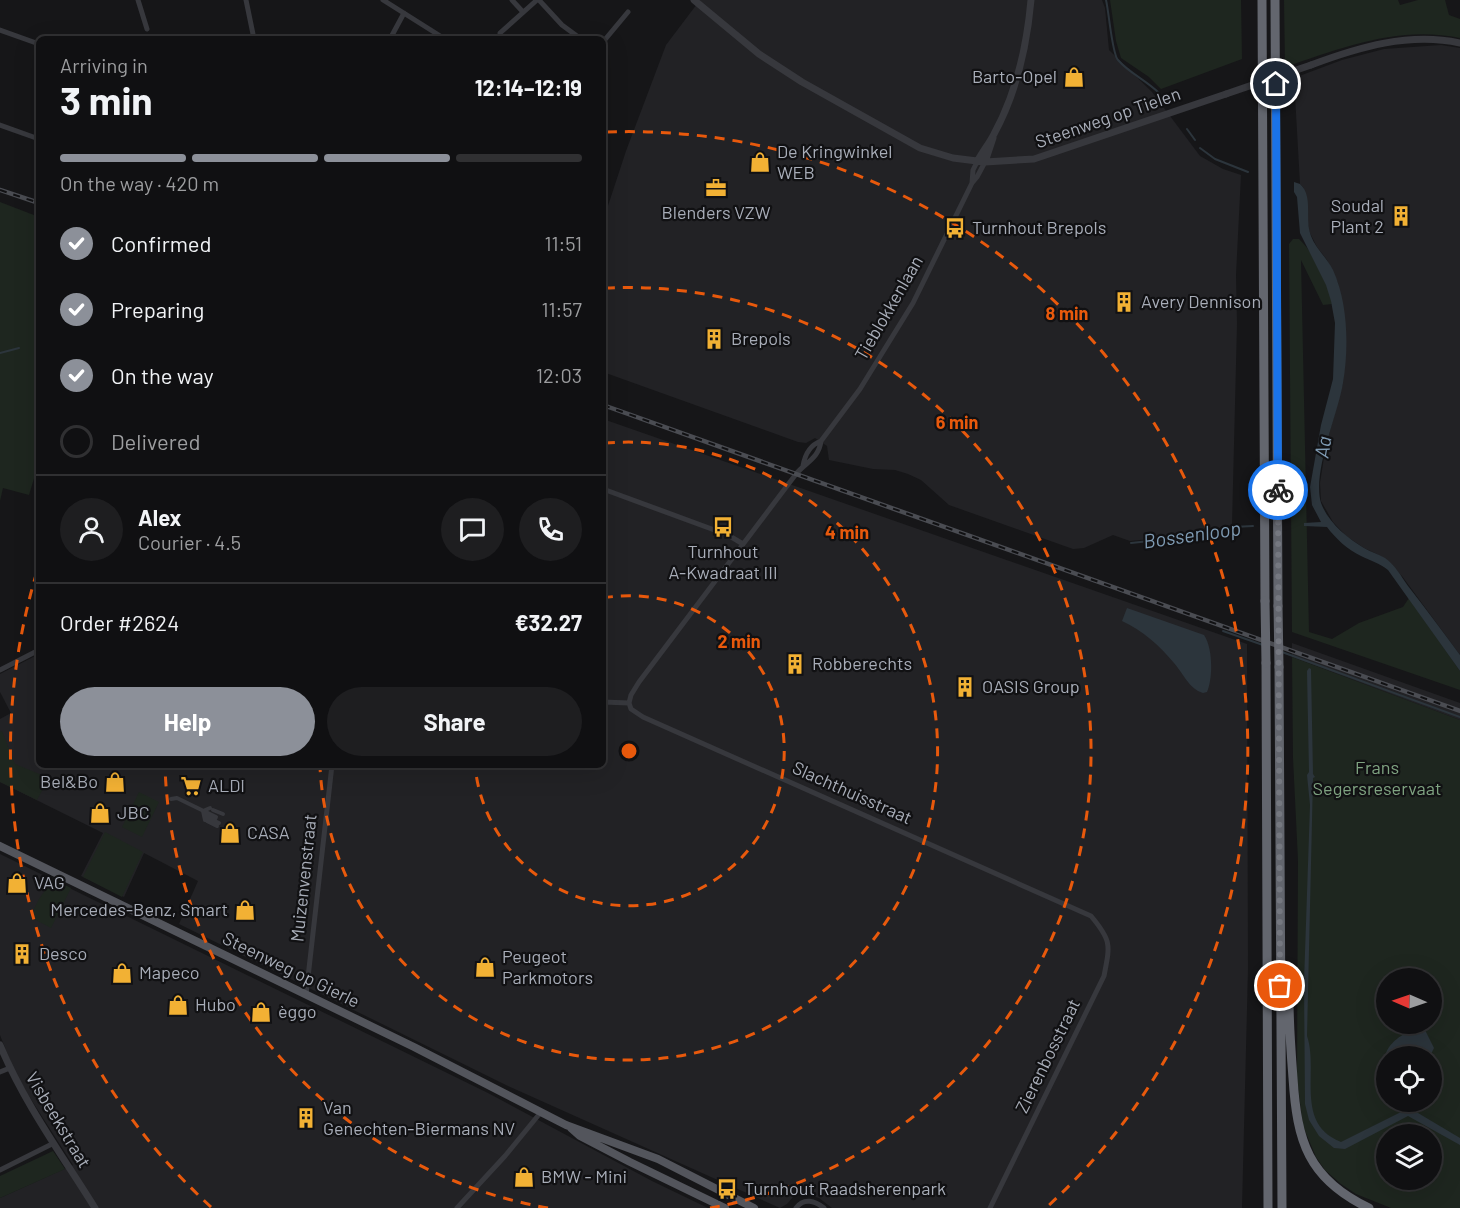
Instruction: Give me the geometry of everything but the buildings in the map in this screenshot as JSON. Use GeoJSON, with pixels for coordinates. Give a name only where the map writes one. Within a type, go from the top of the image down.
{"type":"FeatureCollection","features":[{"type":"Feature","properties":{"kind":"highway"},"geometry":{"type":"LineString","coordinates":[[1262,0],[1268,1208]]}},
{"type":"Feature","properties":{"kind":"highway"},"geometry":{"type":"LineString","coordinates":[[1275,0],[1282,1208]]}},
{"type":"Feature","properties":{"kind":"highway"},"geometry":{"type":"LineString","coordinates":[[1280,986],[1289,1000],[1295,1110],[1304,1148],[1316,1168],[1332,1185],[1369,1208]]}},
{"type":"Feature","properties":{"kind":"main road","name":"Steenweg op Gierle"},"geometry":{"type":"LineString","coordinates":[[0,846],[541,1112],[598,1145],[725,1208]]}},
{"type":"Feature","properties":{"kind":"main road","name":"Steenweg op Gierle"},"geometry":{"type":"LineString","coordinates":[[566,1125],[658,1159],[754,1208]]}},
{"type":"Feature","properties":{"kind":"street"},"geometry":{"type":"LineString","coordinates":[[138,0],[147,29]]}},
{"type":"Feature","properties":{"kind":"street"},"geometry":{"type":"LineString","coordinates":[[246,0],[253,36]]}},
{"type":"Feature","properties":{"kind":"street"},"geometry":{"type":"LineString","coordinates":[[383,0],[440,36]]}},
{"type":"Feature","properties":{"kind":"street"},"geometry":{"type":"LineString","coordinates":[[512,0],[523,12]]}},
{"type":"Feature","properties":{"kind":"street"},"geometry":{"type":"LineString","coordinates":[[500,36],[500,33],[538,0],[576,36]]}},
{"type":"Feature","properties":{"kind":"street","name":"Steenweg op Tielen"},"geometry":{"type":"LineString","coordinates":[[694,0],[759,54],[892,134],[920,148],[953,158],[981,162],[1034,159],[1361,48],[1398,40],[1429,39],[1460,43]]}},
{"type":"Feature","properties":{"kind":"street"},"geometry":{"type":"LineString","coordinates":[[981,162],[1009,101],[1024,45],[1031,0]]}},
{"type":"Feature","properties":{"kind":"street"},"geometry":{"type":"LineString","coordinates":[[606,38],[628,12]]}},
{"type":"Feature","properties":{"kind":"street"},"geometry":{"type":"LineString","coordinates":[[392,36],[404,13]]}},
{"type":"Feature","properties":{"kind":"street"},"geometry":{"type":"LineString","coordinates":[[0,30],[36,43]]}},
{"type":"Feature","properties":{"kind":"street"},"geometry":{"type":"LineString","coordinates":[[0,125],[36,138]]}},
{"type":"Feature","properties":{"kind":"street","name":"Tieblokkenlaan"},"geometry":{"type":"LineString","coordinates":[[629,703],[639,682],[743,544],[803,466],[815,457],[821,441],[866,379],[913,303],[972,183],[973,170],[981,162]]}},
{"type":"Feature","properties":{"kind":"street"},"geometry":{"type":"LineString","coordinates":[[606,490],[728,535],[743,544]]}},
{"type":"Feature","properties":{"kind":"street"},"geometry":{"type":"LineString","coordinates":[[0,670],[36,652]]}},
{"type":"Feature","properties":{"kind":"street"},"geometry":{"type":"LineString","coordinates":[[606,702],[629,703]]}},
{"type":"Feature","properties":{"kind":"street","name":"Slachthuisstraat"},"geometry":{"type":"LineString","coordinates":[[629,703],[635,713],[1091,916]]}},
{"type":"Feature","properties":{"kind":"street","name":"Muizenvenstraat"},"geometry":{"type":"LineString","coordinates":[[306,995],[332,768]]}},
{"type":"Feature","properties":{"kind":"street"},"geometry":{"type":"LineString","coordinates":[[171,799],[177,798],[216,817],[215,819],[207,815],[206,817],[218,824],[206,821],[203,811]]}},
{"type":"Feature","properties":{"kind":"street"},"geometry":{"type":"LineString","coordinates":[[203,811],[211,809],[223,814]]}},
{"type":"Feature","properties":{"kind":"street","name":"Zierenbosstraat"},"geometry":{"type":"LineString","coordinates":[[990,1208],[1104,976],[1108,954],[1107,934],[1091,916]]}},
{"type":"Feature","properties":{"kind":"street","name":"Visbeekstraat"},"geometry":{"type":"LineString","coordinates":[[0,1045],[10,1068],[95,1208]]}},
{"type":"Feature","properties":{"kind":"street"},"geometry":{"type":"LineString","coordinates":[[0,1072],[10,1068]]}},
{"type":"Feature","properties":{"kind":"street"},"geometry":{"type":"LineString","coordinates":[[457,1208],[505,1156],[541,1112]]}},
{"type":"Feature","properties":{"kind":"street"},"geometry":{"type":"LineString","coordinates":[[0,1170],[54,1143]]}},
{"type":"Feature","properties":{"kind":"street"},"geometry":{"type":"LineString","coordinates":[[795,1208],[801,1202],[808,1201],[824,1208]]}},
{"type":"Feature","properties":{"kind":"shaded area"},"geometry":{"type":"Polygon","coordinates":[[[700,0],[1102,0],[1105,8],[1109,50],[1152,92],[1200,156],[1223,169],[1241,175],[1236,275],[1232,525],[1191,535],[1130,541],[1113,535],[1084,548],[1073,549],[949,505],[921,480],[908,474],[829,460],[827,446],[815,438],[806,443],[798,442],[606,373],[606,212],[666,45],[700,0]]]}},
{"type":"Feature","properties":{"kind":"shaded area"},"geometry":{"type":"Polygon","coordinates":[[[1441,45],[1460,48],[1460,655],[1402,576],[1381,556],[1346,536],[1333,522],[1321,501],[1320,483],[1326,445],[1343,383],[1345,329],[1338,283],[1309,231],[1303,187],[1300,184],[1294,78],[1342,60],[1384,49],[1441,45]]]}},
{"type":"Feature","properties":{"kind":"shaded area"},"geometry":{"type":"Polygon","coordinates":[[[606,420],[1247,644],[1248,969],[1242,1208],[832,1208],[819,1198],[803,1193],[793,1197],[780,1208],[508,1086],[179,924],[198,881],[144,853],[124,897],[81,876],[103,833],[0,782],[0,719],[11,713],[0,692],[0,674],[36,656],[36,768],[606,768],[606,420]]]}},
{"type":"Feature","properties":{"kind":"shaded area"},"geometry":{"type":"Polygon","coordinates":[[[1292,643],[1460,703],[1460,720],[1292,657],[1292,643]]]}},
{"type":"Feature","properties":{"kind":"shaded area"},"geometry":{"type":"Polygon","coordinates":[[[0,854],[488,1093],[652,1181],[708,1208],[0,1208],[0,1198],[73,1165],[27,1093],[13,1068],[0,1035],[0,854]]]}},
{"type":"Feature","properties":{"kind":"green space"},"geometry":{"type":"Polygon","coordinates":[[[1110,0],[1241,0],[1242,59],[1161,89],[1149,77],[1121,58],[1110,0]]]}},
{"type":"Feature","properties":{"kind":"green space"},"geometry":{"type":"Polygon","coordinates":[[[1284,0],[1398,0],[1400,5],[1418,0],[1445,0],[1449,15],[1460,19],[1460,38],[1415,34],[1393,36],[1349,46],[1285,67],[1284,0]]]}},
{"type":"Feature","properties":{"kind":"green space"},"geometry":{"type":"Polygon","coordinates":[[[0,202],[36,216],[36,472],[29,495],[3,488],[0,501],[0,202]]]}},
{"type":"Feature","properties":{"kind":"green space"},"geometry":{"type":"Polygon","coordinates":[[[1293,239],[1299,239],[1316,261],[1328,287],[1332,304],[1323,305],[1301,260],[1309,632],[1332,639],[1359,623],[1403,607],[1409,598],[1460,671],[1460,690],[1292,632],[1289,244],[1293,239]]]}},
{"type":"Feature","properties":{"kind":"green space","name":"Frans Segersreservaat"},"geometry":{"type":"Polygon","coordinates":[[[1292,657],[1460,720],[1460,1208],[1391,1208],[1356,1194],[1341,1184],[1325,1170],[1316,1157],[1303,1126],[1297,1078],[1298,860],[1293,758],[1292,657]]]}},
{"type":"Feature","properties":{"kind":"green space"},"geometry":{"type":"Polygon","coordinates":[[[2,731],[15,764],[49,778],[37,800],[0,782],[0,732],[2,731]]]}},
{"type":"Feature","properties":{"kind":"green space"},"geometry":{"type":"Polygon","coordinates":[[[139,792],[159,802],[142,837],[122,827],[139,792]]]}},
{"type":"Feature","properties":{"kind":"green space"},"geometry":{"type":"Polygon","coordinates":[[[105,832],[143,852],[122,897],[83,877],[105,832]]]}},
{"type":"Feature","properties":{"kind":"green space"},"geometry":{"type":"Polygon","coordinates":[[[53,879],[71,888],[51,928],[30,917],[53,879]]]}},
{"type":"Feature","properties":{"kind":"green space"},"geometry":{"type":"Polygon","coordinates":[[[53,1151],[65,1169],[0,1198],[0,1176],[53,1151]]]}},
{"type":"Feature","properties":{"kind":"water"},"geometry":{"type":"Polygon","coordinates":[[[1294,182],[1300,184],[1307,195],[1311,236],[1333,270],[1342,297],[1346,325],[1343,383],[1320,476],[1321,503],[1328,517],[1345,534],[1364,548],[1385,558],[1395,567],[1460,655],[1460,671],[1388,570],[1351,550],[1327,527],[1304,526],[1304,523],[1321,522],[1312,505],[1310,487],[1321,425],[1333,379],[1335,323],[1326,285],[1300,233],[1294,182]]]}},
{"type":"Feature","properties":{"kind":"water"},"geometry":{"type":"Polygon","coordinates":[[[1127,608],[1204,635],[1209,647],[1211,663],[1207,692],[1203,693],[1194,688],[1157,645],[1137,629],[1122,621],[1127,608]]]}},
{"type":"Feature","properties":{"kind":"water"},"geometry":{"type":"Polygon","coordinates":[[[1311,669],[1313,774],[1315,777],[1313,778],[1307,1036],[1310,1050],[1313,1110],[1318,1123],[1327,1134],[1341,1142],[1376,1124],[1376,1133],[1345,1149],[1334,1148],[1319,1136],[1309,1120],[1305,1104],[1304,982],[1310,805],[1307,775],[1309,772],[1307,671],[1311,669]]]}},
{"type":"Feature","properties":{"kind":"water"},"geometry":{"type":"Polygon","coordinates":[[[1404,1034],[1427,1034],[1433,1046],[1390,1046],[1404,1034]]]}},
{"type":"Feature","properties":{"kind":"water"},"geometry":{"type":"Polygon","coordinates":[[[1401,1112],[1415,1112],[1436,1124],[1422,1124],[1408,1116],[1393,1124],[1377,1124],[1401,1112]]]}},
{"type":"Feature","properties":{"kind":"water"},"geometry":{"type":"Polygon","coordinates":[[[1442,1127],[1460,1138],[1460,1145],[1442,1135],[1442,1127]]]}},
{"type":"Feature","properties":{"kind":"waterway","name":"Aa"},"geometry":{"type":"LineString","coordinates":[[1106,0],[1112,42],[1118,60],[1159,93]]}},
{"type":"Feature","properties":{"kind":"waterway","name":"Aa"},"geometry":{"type":"LineString","coordinates":[[1187,129],[1195,140]]}},
{"type":"Feature","properties":{"kind":"waterway","name":"Aa"},"geometry":{"type":"LineString","coordinates":[[1200,148],[1215,159],[1248,172]]}},
{"type":"Feature","properties":{"kind":"waterway","name":"Bossenloop"},"geometry":{"type":"LineString","coordinates":[[0,353],[19,348]]}},
{"type":"Feature","properties":{"kind":"waterway","name":"Bossenloop"},"geometry":{"type":"LineString","coordinates":[[1131,543],[1197,536],[1233,527],[1253,526]]}},
{"type":"Feature","properties":{"kind":"waterway"},"geometry":{"type":"LineString","coordinates":[[1223,631],[1263,645]]}},
{"type":"Feature","properties":{"kind":"waterway"},"geometry":{"type":"LineString","coordinates":[[1282,652],[1460,717]]}},
{"type":"Feature","properties":{"kind":"railway"},"geometry":{"type":"LineString","coordinates":[[0,190],[36,202]]}},
{"type":"Feature","properties":{"kind":"railway"},"geometry":{"type":"LineString","coordinates":[[606,406],[1460,711]]}},
{"type":"Feature","properties":{"kind":"way so far"},"geometry":{"type":"LineString","coordinates":[[1278,490],[1280,986]]}},
{"type":"Feature","properties":{"kind":"place","name":"Barto-Opel"},"geometry":{"type":"Point","coordinates":[1074,77]}},
{"type":"Feature","properties":{"kind":"place","name":"De Kringwinkel WEB"},"geometry":{"type":"Point","coordinates":[760,162]}},
{"type":"Feature","properties":{"kind":"place","name":"Blenders VZW"},"geometry":{"type":"Point","coordinates":[716,188]}},
{"type":"Feature","properties":{"kind":"place","name":"Soudal Plant 2"},"geometry":{"type":"Point","coordinates":[1401,216]}},
{"type":"Feature","properties":{"kind":"place","name":"Turnhout Brepols"},"geometry":{"type":"Point","coordinates":[955,228]}},
{"type":"Feature","properties":{"kind":"place","name":"Avery Dennison"},"geometry":{"type":"Point","coordinates":[1124,302]}},
{"type":"Feature","properties":{"kind":"place","name":"Brepols"},"geometry":{"type":"Point","coordinates":[714,339]}},
{"type":"Feature","properties":{"kind":"place","name":"Turnhout A-Kwadraat III"},"geometry":{"type":"Point","coordinates":[723,527]}},
{"type":"Feature","properties":{"kind":"place","name":"Robberechts"},"geometry":{"type":"Point","coordinates":[795,664]}},
{"type":"Feature","properties":{"kind":"place","name":"OASIS Group"},"geometry":{"type":"Point","coordinates":[965,687]}},
{"type":"Feature","properties":{"kind":"place","name":"Bel&Bo"},"geometry":{"type":"Point","coordinates":[115,782]}},
{"type":"Feature","properties":{"kind":"place","name":"ALDI"},"geometry":{"type":"Point","coordinates":[191,786]}},
{"type":"Feature","properties":{"kind":"place","name":"JBC"},"geometry":{"type":"Point","coordinates":[100,813]}},
{"type":"Feature","properties":{"kind":"place","name":"CASA"},"geometry":{"type":"Point","coordinates":[230,833]}},
{"type":"Feature","properties":{"kind":"place","name":"VAG"},"geometry":{"type":"Point","coordinates":[17,883]}},
{"type":"Feature","properties":{"kind":"place","name":"Mercedes-Benz, Smart"},"geometry":{"type":"Point","coordinates":[245,910]}},
{"type":"Feature","properties":{"kind":"place","name":"Desco"},"geometry":{"type":"Point","coordinates":[22,954]}},
{"type":"Feature","properties":{"kind":"place","name":"Peugeot Parkmotors"},"geometry":{"type":"Point","coordinates":[485,967]}},
{"type":"Feature","properties":{"kind":"place","name":"Mapeco"},"geometry":{"type":"Point","coordinates":[122,973]}},
{"type":"Feature","properties":{"kind":"place","name":"Hubo"},"geometry":{"type":"Point","coordinates":[178,1005]}},
{"type":"Feature","properties":{"kind":"place","name":"èggo"},"geometry":{"type":"Point","coordinates":[261,1012]}},
{"type":"Feature","properties":{"kind":"place","name":"Van Genechten-Biermans NV"},"geometry":{"type":"Point","coordinates":[306,1118]}},
{"type":"Feature","properties":{"kind":"place","name":"BMW - Mini"},"geometry":{"type":"Point","coordinates":[524,1177]}},
{"type":"Feature","properties":{"kind":"place","name":"Turnhout Raadsherenpark"},"geometry":{"type":"Point","coordinates":[727,1189]}},
{"type":"Feature","properties":{"kind":"route"},"geometry":{"type":"LineString","coordinates":[[1276,84],[1278,490]]}}]}
